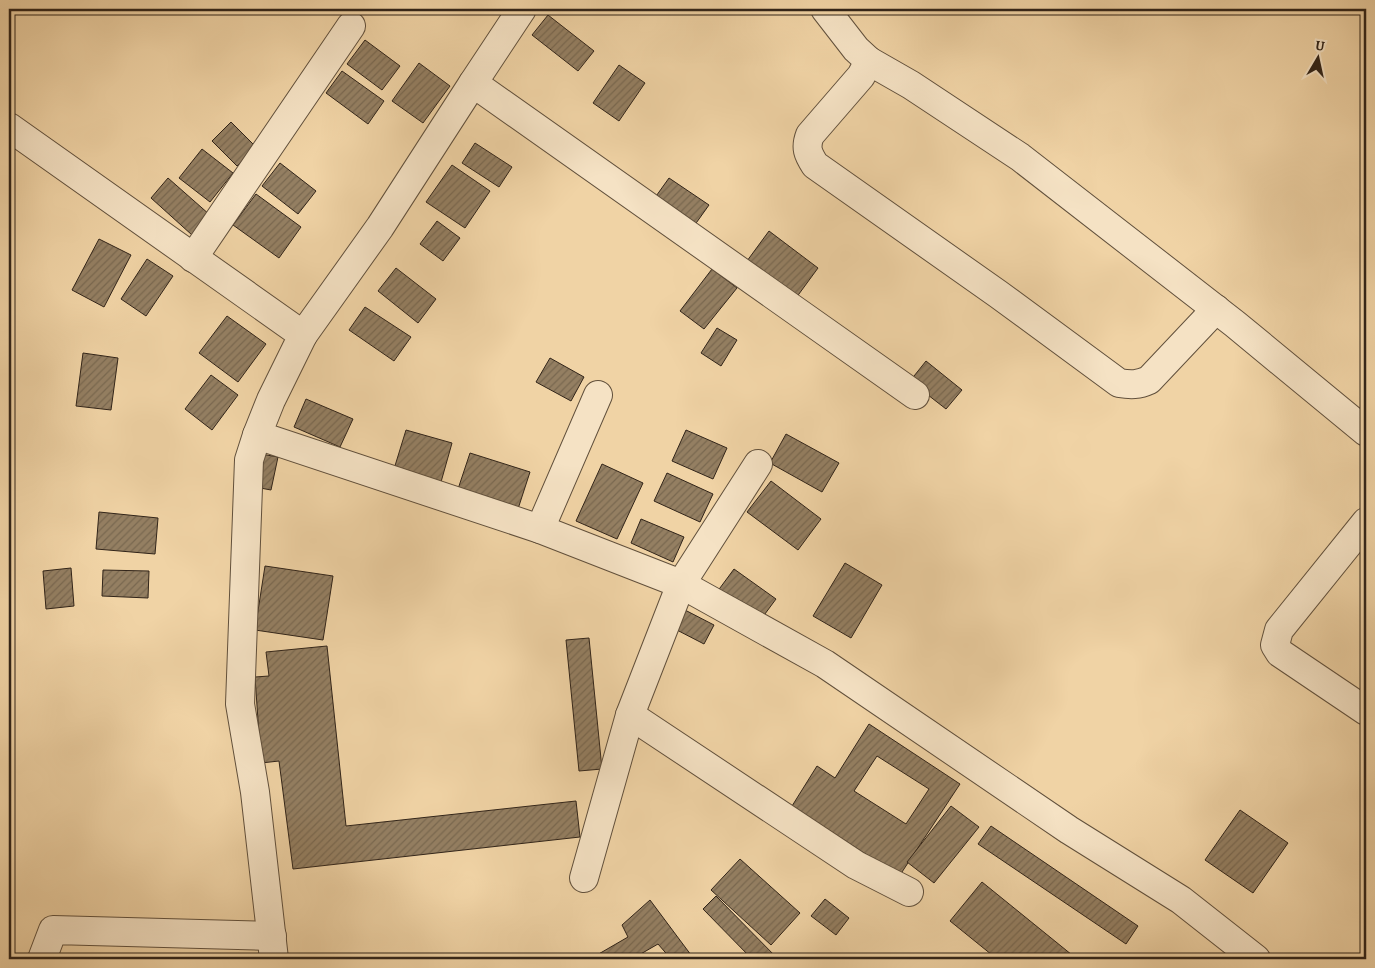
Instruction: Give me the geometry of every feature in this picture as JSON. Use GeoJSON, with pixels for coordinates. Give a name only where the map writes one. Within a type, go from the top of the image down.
{"type":"FeatureCollection","features":[{"type":"Feature","properties":{"kind":"street"},"geometry":{"type":"LineString","coordinates":[[42,959],[53,930],[273,948],[255,792],[240,704],[249,460],[271,400],[303,336],[380,227],[522,9]]}},
{"type":"Feature","properties":{"kind":"street"},"geometry":{"type":"LineString","coordinates":[[825,9],[856,49],[869,61],[910,85],[1020,157],[1216,309],[1366,432]]}},
{"type":"Feature","properties":{"kind":"street"},"geometry":{"type":"LineString","coordinates":[[193,258],[351,26]]}},
{"type":"Feature","properties":{"kind":"street"},"geometry":{"type":"LineString","coordinates":[[869,61],[861,76],[810,135],[806,144],[815,165],[998,294],[1119,383],[1130,385],[1140,384],[1149,380],[1216,309]]}},
{"type":"Feature","properties":{"kind":"street"},"geometry":{"type":"LineString","coordinates":[[473,83],[915,396]]}},
{"type":"Feature","properties":{"kind":"street"},"geometry":{"type":"LineString","coordinates":[[9,127],[303,336]]}},
{"type":"Feature","properties":{"kind":"street"},"geometry":{"type":"LineString","coordinates":[[540,529],[598,395]]}},
{"type":"Feature","properties":{"kind":"street"},"geometry":{"type":"LineString","coordinates":[[257,435],[540,529],[681,584],[825,664],[1069,830],[1181,900],[1256,959]]}},
{"type":"Feature","properties":{"kind":"street"},"geometry":{"type":"LineString","coordinates":[[584,878],[630,715],[681,584],[758,464]]}},
{"type":"Feature","properties":{"kind":"street"},"geometry":{"type":"LineString","coordinates":[[1366,522],[1278,630],[1275,644],[1280,654],[1366,711]]}},
{"type":"Feature","properties":{"kind":"street"},"geometry":{"type":"LineString","coordinates":[[630,715],[856,865],[909,892]]}},
{"type":"Feature","properties":{"kind":"building"},"geometry":{"type":"Polygon","coordinates":[[[548,15],[594,51],[578,71],[532,35],[548,15]]]}},
{"type":"Feature","properties":{"kind":"building"},"geometry":{"type":"Polygon","coordinates":[[[365,40],[400,66],[382,90],[347,64],[365,40]]]}},
{"type":"Feature","properties":{"kind":"building"},"geometry":{"type":"Polygon","coordinates":[[[419,63],[450,86],[423,123],[392,101],[419,63]]]}},
{"type":"Feature","properties":{"kind":"building"},"geometry":{"type":"Polygon","coordinates":[[[619,65],[645,83],[619,121],[593,103],[619,65]]]}},
{"type":"Feature","properties":{"kind":"building"},"geometry":{"type":"Polygon","coordinates":[[[342,71],[384,101],[368,124],[326,93],[342,71]]]}},
{"type":"Feature","properties":{"kind":"building"},"geometry":{"type":"Polygon","coordinates":[[[231,122],[256,147],[237,166],[212,141],[231,122]]]}},
{"type":"Feature","properties":{"kind":"building"},"geometry":{"type":"Polygon","coordinates":[[[475,143],[512,167],[499,187],[462,163],[475,143]]]}},
{"type":"Feature","properties":{"kind":"building"},"geometry":{"type":"Polygon","coordinates":[[[202,149],[233,173],[210,202],[179,178],[202,149]]]}},
{"type":"Feature","properties":{"kind":"building"},"geometry":{"type":"Polygon","coordinates":[[[280,163],[316,191],[298,214],[262,186],[280,163]]]}},
{"type":"Feature","properties":{"kind":"building"},"geometry":{"type":"Polygon","coordinates":[[[452,165],[490,191],[465,228],[426,202],[452,165]]]}},
{"type":"Feature","properties":{"kind":"building"},"geometry":{"type":"Polygon","coordinates":[[[168,178],[210,215],[192,235],[151,198],[168,178]]]}},
{"type":"Feature","properties":{"kind":"building"},"geometry":{"type":"Polygon","coordinates":[[[669,178],[709,205],[694,226],[654,199],[669,178]]]}},
{"type":"Feature","properties":{"kind":"building"},"geometry":{"type":"Polygon","coordinates":[[[256,194],[301,227],[279,258],[233,225],[256,194]]]}},
{"type":"Feature","properties":{"kind":"building"},"geometry":{"type":"Polygon","coordinates":[[[437,221],[460,238],[443,261],[420,244],[437,221]]]}},
{"type":"Feature","properties":{"kind":"building"},"geometry":{"type":"Polygon","coordinates":[[[769,231],[818,268],[796,298],[747,261],[769,231]]]}},
{"type":"Feature","properties":{"kind":"building"},"geometry":{"type":"Polygon","coordinates":[[[99,239],[131,255],[104,307],[72,290],[99,239]]]}},
{"type":"Feature","properties":{"kind":"building"},"geometry":{"type":"Polygon","coordinates":[[[147,259],[173,276],[146,316],[121,299],[147,259]]]}},
{"type":"Feature","properties":{"kind":"building"},"geometry":{"type":"Polygon","coordinates":[[[396,268],[436,299],[418,323],[378,291],[396,268]]]}},
{"type":"Feature","properties":{"kind":"building"},"geometry":{"type":"Polygon","coordinates":[[[712,269],[737,288],[704,329],[680,311],[712,269]]]}},
{"type":"Feature","properties":{"kind":"building"},"geometry":{"type":"Polygon","coordinates":[[[365,307],[411,337],[394,361],[349,330],[365,307]]]}},
{"type":"Feature","properties":{"kind":"building"},"geometry":{"type":"Polygon","coordinates":[[[227,316],[266,344],[238,382],[199,353],[227,316]]]}},
{"type":"Feature","properties":{"kind":"building"},"geometry":{"type":"Polygon","coordinates":[[[717,328],[737,340],[721,366],[701,353],[717,328]]]}},
{"type":"Feature","properties":{"kind":"building"},"geometry":{"type":"Polygon","coordinates":[[[83,353],[118,358],[111,410],[76,406],[83,353]]]}},
{"type":"Feature","properties":{"kind":"building"},"geometry":{"type":"Polygon","coordinates":[[[550,358],[584,377],[571,401],[536,382],[550,358]]]}},
{"type":"Feature","properties":{"kind":"building"},"geometry":{"type":"Polygon","coordinates":[[[926,361],[962,390],[946,409],[910,381],[926,361]]]}},
{"type":"Feature","properties":{"kind":"building"},"geometry":{"type":"Polygon","coordinates":[[[211,375],[238,395],[212,430],[185,409],[211,375]]]}},
{"type":"Feature","properties":{"kind":"building"},"geometry":{"type":"Polygon","coordinates":[[[306,399],[353,419],[340,447],[294,427],[306,399]]]}},
{"type":"Feature","properties":{"kind":"building"},"geometry":{"type":"Polygon","coordinates":[[[406,430],[452,443],[441,482],[394,469],[406,430]]]}},
{"type":"Feature","properties":{"kind":"building"},"geometry":{"type":"Polygon","coordinates":[[[686,430],[727,448],[713,479],[672,461],[686,430]]]}},
{"type":"Feature","properties":{"kind":"building"},"geometry":{"type":"Polygon","coordinates":[[[786,434],[839,463],[822,492],[770,463],[786,434]]]}},
{"type":"Feature","properties":{"kind":"building"},"geometry":{"type":"Polygon","coordinates":[[[470,453],[530,472],[517,512],[457,492],[470,453]]]}},
{"type":"Feature","properties":{"kind":"building"},"geometry":{"type":"Polygon","coordinates":[[[261,454],[278,457],[271,490],[255,487],[261,454]]]}},
{"type":"Feature","properties":{"kind":"building"},"geometry":{"type":"Polygon","coordinates":[[[602,464],[643,483],[617,539],[576,521],[602,464]]]}},
{"type":"Feature","properties":{"kind":"building"},"geometry":{"type":"Polygon","coordinates":[[[667,473],[713,494],[700,522],[654,501],[667,473]]]}},
{"type":"Feature","properties":{"kind":"building"},"geometry":{"type":"Polygon","coordinates":[[[771,481],[821,519],[798,550],[747,512],[771,481]]]}},
{"type":"Feature","properties":{"kind":"building"},"geometry":{"type":"Polygon","coordinates":[[[99,512],[158,518],[155,554],[96,549],[99,512]]]}},
{"type":"Feature","properties":{"kind":"building"},"geometry":{"type":"Polygon","coordinates":[[[641,519],[684,537],[673,562],[631,543],[641,519]]]}},
{"type":"Feature","properties":{"kind":"building"},"geometry":{"type":"Polygon","coordinates":[[[845,563],[882,585],[851,638],[813,616],[845,563]]]}},
{"type":"Feature","properties":{"kind":"building"},"geometry":{"type":"Polygon","coordinates":[[[265,566],[333,576],[323,640],[255,630],[265,566]]]}},
{"type":"Feature","properties":{"kind":"building"},"geometry":{"type":"Polygon","coordinates":[[[71,568],[74,606],[46,609],[43,571],[71,568]]]}},
{"type":"Feature","properties":{"kind":"building"},"geometry":{"type":"Polygon","coordinates":[[[734,569],[776,599],[759,622],[717,592],[734,569]]]}},
{"type":"Feature","properties":{"kind":"building"},"geometry":{"type":"Polygon","coordinates":[[[103,570],[149,571],[148,598],[102,596],[103,570]]]}},
{"type":"Feature","properties":{"kind":"building"},"geometry":{"type":"Polygon","coordinates":[[[683,609],[714,625],[704,644],[673,628],[683,609]]]}},
{"type":"Feature","properties":{"kind":"building"},"geometry":{"type":"Polygon","coordinates":[[[589,638],[602,769],[579,771],[566,640],[589,638]]]}},
{"type":"Feature","properties":{"kind":"building"},"geometry":{"type":"Polygon","coordinates":[[[327,646],[346,826],[576,801],[580,837],[293,869],[279,761],[261,763],[255,677],[269,676],[266,652],[327,646]]]}},
{"type":"Feature","properties":{"kind":"building"},"geometry":{"type":"Polygon","coordinates":[[[869,724],[960,784],[900,875],[792,806],[817,766],[835,778],[869,724]],[[877,756],[854,791],[906,824],[929,789],[877,756]]]}},
{"type":"Feature","properties":{"kind":"building"},"geometry":{"type":"Polygon","coordinates":[[[951,806],[979,827],[934,883],[907,862],[951,806]]]}},
{"type":"Feature","properties":{"kind":"building"},"geometry":{"type":"Polygon","coordinates":[[[1240,810],[1288,843],[1253,893],[1205,860],[1240,810]]]}},
{"type":"Feature","properties":{"kind":"building"},"geometry":{"type":"Polygon","coordinates":[[[991,826],[1138,926],[1126,944],[978,844],[991,826]]]}},
{"type":"Feature","properties":{"kind":"building"},"geometry":{"type":"Polygon","coordinates":[[[740,859],[800,913],[771,945],[711,890],[740,859]]]}},
{"type":"Feature","properties":{"kind":"building"},"geometry":{"type":"Polygon","coordinates":[[[982,882],[1077,959],[997,959],[950,921],[982,882]]]}},
{"type":"Feature","properties":{"kind":"building"},"geometry":{"type":"Polygon","coordinates":[[[716,896],[778,959],[752,959],[703,909],[716,896]]]}},
{"type":"Feature","properties":{"kind":"building"},"geometry":{"type":"Polygon","coordinates":[[[825,899],[849,918],[836,935],[811,916],[825,899]]]}},
{"type":"Feature","properties":{"kind":"building"},"geometry":{"type":"Polygon","coordinates":[[[650,900],[694,959],[671,959],[658,944],[632,959],[590,959],[628,937],[622,925],[650,900]]]}}]}
